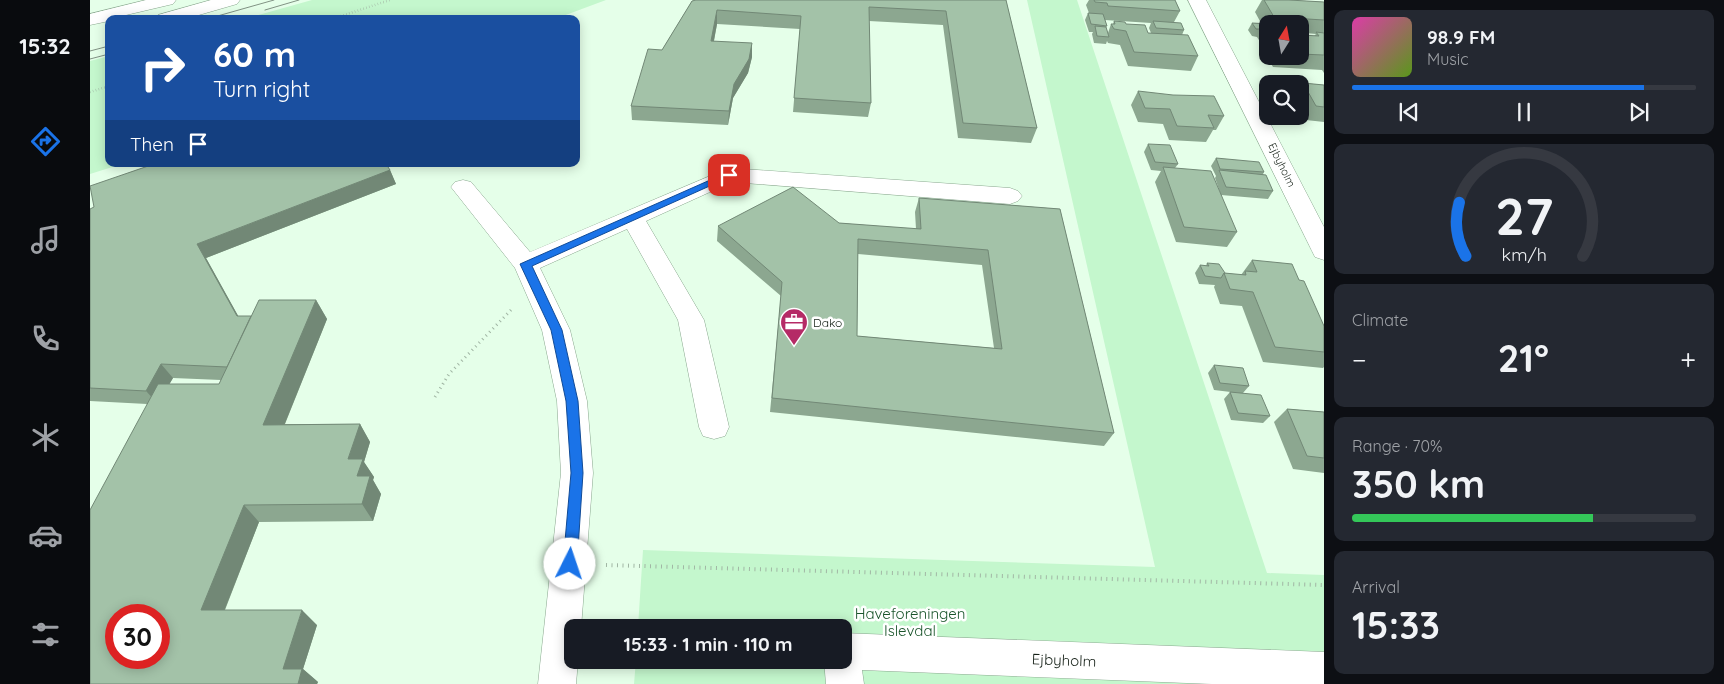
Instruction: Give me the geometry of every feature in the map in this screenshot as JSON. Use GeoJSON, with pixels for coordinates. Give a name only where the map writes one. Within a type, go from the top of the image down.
{"type":"FeatureCollection","features":[{"type":"Feature","properties":{"kind":"street"},"geometry":{"type":"LineString","coordinates":[[109,15],[167,0]]}},
{"type":"Feature","properties":{"kind":"street"},"geometry":{"type":"LineString","coordinates":[[178,15],[231,0]]}},
{"type":"Feature","properties":{"kind":"street","name":"Ejbyholm"},"geometry":{"type":"LineString","coordinates":[[1197,0],[1324,251]]}},
{"type":"Feature","properties":{"kind":"street"},"geometry":{"type":"LineString","coordinates":[[90,20],[105,16]]}},
{"type":"Feature","properties":{"kind":"street"},"geometry":{"type":"LineString","coordinates":[[526,264],[729,175],[1010,196]]}},
{"type":"Feature","properties":{"kind":"street"},"geometry":{"type":"LineString","coordinates":[[463,187],[526,264],[556,330],[572,401],[577,473],[570,564],[557,684]]}},
{"type":"Feature","properties":{"kind":"street"},"geometry":{"type":"LineString","coordinates":[[632,219],[691,320],[714,427]]}},
{"type":"Feature","properties":{"kind":"street","name":"Ejbyholm"},"geometry":{"type":"LineString","coordinates":[[852,652],[1288,676],[1324,670]]}},
{"type":"Feature","properties":{"kind":"street"},"geometry":{"type":"LineString","coordinates":[[843,669],[845,684]]}},
{"type":"Feature","properties":{"kind":"path"},"geometry":{"type":"LineString","coordinates":[[344,15],[390,0]]}},
{"type":"Feature","properties":{"kind":"path"},"geometry":{"type":"LineString","coordinates":[[90,92],[105,87]]}},
{"type":"Feature","properties":{"kind":"path"},"geometry":{"type":"LineString","coordinates":[[435,397],[449,374],[519,301],[539,293]]}},
{"type":"Feature","properties":{"kind":"path"},"geometry":{"type":"LineString","coordinates":[[570,564],[1324,586]]}},
{"type":"Feature","properties":{"kind":"green space"},"geometry":{"type":"Polygon","coordinates":[[[312,0],[606,0],[566,15],[258,15],[312,0]]]}},
{"type":"Feature","properties":{"kind":"green space","name":"Haveforeningen Islevdal"},"geometry":{"type":"Polygon","coordinates":[[[1027,0],[1077,0],[1267,573],[1324,575],[1324,684],[634,684],[635,669],[852,669],[852,619],[639,619],[643,550],[1155,567],[1027,0]]]}},
{"type":"Feature","properties":{"kind":"green space"},"geometry":{"type":"Polygon","coordinates":[[[105,57],[105,167],[112,167],[90,174],[90,61],[105,57]]]}},
{"type":"Feature","properties":{"kind":"building"},"geometry":{"type":"Polygon","coordinates":[[[1006,0],[1037,128],[963,123],[946,11],[869,7],[871,103],[794,98],[801,16],[717,10],[711,41],[752,43],[749,59],[734,84],[729,111],[631,106],[648,49],[662,50],[692,1],[1006,0]]]}},
{"type":"Feature","properties":{"kind":"building"},"geometry":{"type":"Polygon","coordinates":[[[1094,0],[1175,0],[1180,11],[1108,6],[1107,3],[1095,2],[1094,0]]]}},
{"type":"Feature","properties":{"kind":"building"},"geometry":{"type":"Polygon","coordinates":[[[1264,0],[1324,2],[1324,20],[1309,19],[1309,15],[1273,15],[1264,0]]]}},
{"type":"Feature","properties":{"kind":"building"},"geometry":{"type":"Polygon","coordinates":[[[1088,13],[1103,14],[1107,26],[1091,24],[1088,13]]]}},
{"type":"Feature","properties":{"kind":"building"},"geometry":{"type":"Polygon","coordinates":[[[1114,21],[1145,25],[1148,33],[1188,35],[1198,56],[1134,52],[1126,31],[1114,29],[1111,24],[1115,24],[1114,21]]]}},
{"type":"Feature","properties":{"kind":"building"},"geometry":{"type":"Polygon","coordinates":[[[1153,21],[1181,23],[1184,30],[1156,28],[1153,21]]]}},
{"type":"Feature","properties":{"kind":"building"},"geometry":{"type":"Polygon","coordinates":[[[1252,23],[1259,23],[1259,29],[1256,29],[1252,23]]]}},
{"type":"Feature","properties":{"kind":"building"},"geometry":{"type":"Polygon","coordinates":[[[1095,26],[1106,27],[1109,37],[1097,36],[1095,26]]]}},
{"type":"Feature","properties":{"kind":"building"},"geometry":{"type":"Polygon","coordinates":[[[1316,32],[1324,33],[1324,55],[1309,54],[1309,35],[1319,36],[1316,32]]]}},
{"type":"Feature","properties":{"kind":"building"},"geometry":{"type":"Polygon","coordinates":[[[1309,84],[1324,85],[1324,107],[1316,106],[1309,94],[1309,84]]]}},
{"type":"Feature","properties":{"kind":"building"},"geometry":{"type":"Polygon","coordinates":[[[1138,91],[1173,95],[1214,96],[1224,116],[1208,115],[1214,128],[1177,126],[1170,109],[1145,108],[1138,91]]]}},
{"type":"Feature","properties":{"kind":"building"},"geometry":{"type":"Polygon","coordinates":[[[1148,144],[1170,145],[1178,164],[1155,162],[1148,144]]]}},
{"type":"Feature","properties":{"kind":"building"},"geometry":{"type":"Polygon","coordinates":[[[1216,158],[1259,162],[1264,172],[1220,169],[1216,158]]]}},
{"type":"Feature","properties":{"kind":"building"},"geometry":{"type":"Polygon","coordinates":[[[145,167],[388,167],[390,170],[197,244],[237,316],[251,316],[227,367],[161,364],[146,391],[90,388],[90,209],[94,207],[90,186],[145,167]]]}},
{"type":"Feature","properties":{"kind":"building"},"geometry":{"type":"Polygon","coordinates":[[[1163,167],[1211,171],[1237,232],[1184,227],[1163,167]]]}},
{"type":"Feature","properties":{"kind":"building"},"geometry":{"type":"Polygon","coordinates":[[[1219,170],[1266,175],[1273,191],[1226,187],[1219,170]]]}},
{"type":"Feature","properties":{"kind":"building"},"geometry":{"type":"Polygon","coordinates":[[[793,187],[839,223],[921,229],[919,198],[1060,209],[1114,433],[772,398],[782,282],[718,226],[793,187]],[[858,239],[857,336],[1002,349],[988,250],[858,239]]]}},
{"type":"Feature","properties":{"kind":"building"},"geometry":{"type":"Polygon","coordinates":[[[1252,260],[1292,264],[1299,280],[1304,281],[1324,326],[1324,352],[1275,347],[1253,292],[1230,289],[1224,273],[1246,275],[1245,271],[1257,272],[1252,260]]]}},
{"type":"Feature","properties":{"kind":"building"},"geometry":{"type":"Polygon","coordinates":[[[1207,263],[1219,264],[1225,273],[1221,278],[1205,276],[1200,265],[1209,266],[1207,263]]]}},
{"type":"Feature","properties":{"kind":"building"},"geometry":{"type":"Polygon","coordinates":[[[259,300],[316,300],[263,425],[360,424],[348,459],[363,459],[357,476],[370,476],[362,504],[244,505],[201,610],[302,610],[283,669],[302,669],[298,684],[90,684],[90,510],[158,384],[219,384],[259,300]]]}},
{"type":"Feature","properties":{"kind":"building"},"geometry":{"type":"Polygon","coordinates":[[[1214,365],[1243,368],[1249,386],[1220,383],[1214,365]]]}},
{"type":"Feature","properties":{"kind":"building"},"geometry":{"type":"Polygon","coordinates":[[[1230,392],[1261,395],[1270,416],[1238,413],[1230,392]]]}},
{"type":"Feature","properties":{"kind":"building"},"geometry":{"type":"Polygon","coordinates":[[[1287,409],[1324,412],[1324,458],[1307,456],[1287,409]]]}},
{"type":"Feature","properties":{"kind":"tram line"},"geometry":{"type":"LineString","coordinates":[[221,15],[274,0]]}},
{"type":"Feature","properties":{"kind":"tram line"},"geometry":{"type":"LineString","coordinates":[[265,10],[299,0]]}},
{"type":"Feature","properties":{"kind":"tram line"},"geometry":{"type":"LineString","coordinates":[[90,51],[105,47]]}},
{"type":"Feature","properties":{"kind":"tram line"},"geometry":{"type":"LineString","coordinates":[[90,59],[105,55]]}},
{"type":"Feature","properties":{"kind":"place","name":"Dako"},"geometry":{"type":"Point","coordinates":[794,346]}},
{"type":"Feature","properties":{"kind":"route"},"geometry":{"type":"LineString","coordinates":[[570,564],[577,473],[572,401],[556,330],[526,264],[729,175]]}}]}
